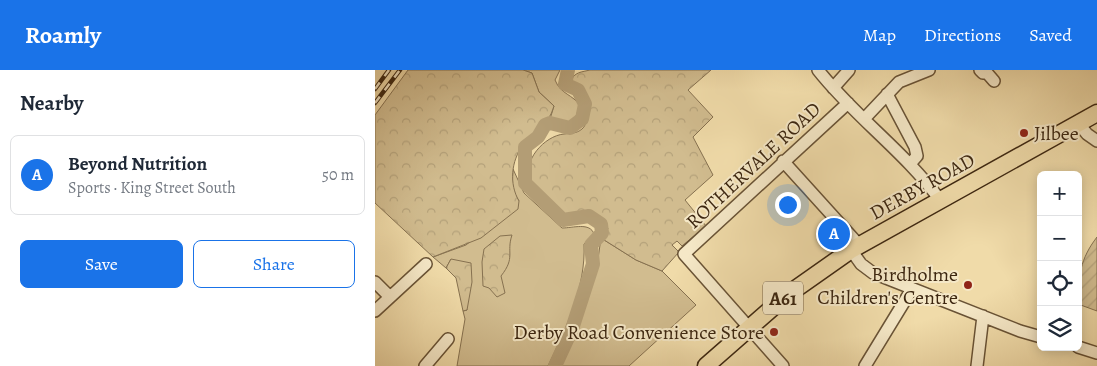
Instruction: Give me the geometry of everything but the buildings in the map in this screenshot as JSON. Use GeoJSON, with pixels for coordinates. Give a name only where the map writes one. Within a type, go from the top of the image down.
{"type":"FeatureCollection","features":[{"type":"Feature","properties":{"kind":"highway","name":"DERBY ROAD"},"geometry":{"type":"LineString","coordinates":[[706,366],[787,295],[855,248],[1097,113]]}},
{"type":"Feature","properties":{"kind":"street"},"geometry":{"type":"LineString","coordinates":[[818,70],[847,103],[910,164],[941,200]]}},
{"type":"Feature","properties":{"kind":"street"},"geometry":{"type":"LineString","coordinates":[[833,88],[849,70]]}},
{"type":"Feature","properties":{"kind":"street"},"geometry":{"type":"LineString","coordinates":[[863,119],[887,94],[907,77],[929,70]]}},
{"type":"Feature","properties":{"kind":"street"},"geometry":{"type":"LineString","coordinates":[[887,94],[915,147],[917,156],[910,164]]}},
{"type":"Feature","properties":{"kind":"street","name":"ROTHERVALE ROAD"},"geometry":{"type":"LineString","coordinates":[[750,327],[684,254],[847,103]]}},
{"type":"Feature","properties":{"kind":"street"},"geometry":{"type":"LineString","coordinates":[[1079,124],[1087,134],[1097,141]]}},
{"type":"Feature","properties":{"kind":"street"},"geometry":{"type":"LineString","coordinates":[[783,161],[855,248],[866,269],[912,289],[1037,336]]}},
{"type":"Feature","properties":{"kind":"street"},"geometry":{"type":"LineString","coordinates":[[375,311],[389,296],[426,264]]}},
{"type":"Feature","properties":{"kind":"street"},"geometry":{"type":"LineString","coordinates":[[375,282],[389,296]]}},
{"type":"Feature","properties":{"kind":"street"},"geometry":{"type":"LineString","coordinates":[[865,366],[912,289]]}},
{"type":"Feature","properties":{"kind":"street"},"geometry":{"type":"LineString","coordinates":[[977,366],[983,316]]}},
{"type":"Feature","properties":{"kind":"street"},"geometry":{"type":"LineString","coordinates":[[750,327],[783,366]]}},
{"type":"Feature","properties":{"kind":"street"},"geometry":{"type":"LineString","coordinates":[[425,366],[445,351],[448,339]]}},
{"type":"Feature","properties":{"kind":"street"},"geometry":{"type":"LineString","coordinates":[[1082,348],[1097,353]]}},
{"type":"Feature","properties":{"kind":"green space"},"geometry":{"type":"Polygon","coordinates":[[[408,70],[523,70],[532,73],[539,92],[554,106],[548,119],[523,145],[516,158],[513,180],[519,201],[518,209],[481,238],[433,257],[375,203],[375,115],[408,70]]]}},
{"type":"Feature","properties":{"kind":"green space"},"geometry":{"type":"Polygon","coordinates":[[[523,70],[560,70],[555,80],[560,89],[580,106],[576,116],[570,122],[559,122],[550,119],[554,106],[539,92],[532,73],[523,70]]]}},
{"type":"Feature","properties":{"kind":"green space"},"geometry":{"type":"Polygon","coordinates":[[[590,70],[711,70],[688,90],[713,117],[693,137],[713,175],[685,200],[706,226],[682,246],[677,241],[672,245],[679,252],[662,271],[636,260],[601,238],[605,236],[608,228],[591,215],[565,217],[541,195],[530,181],[529,165],[542,144],[556,136],[577,132],[585,124],[589,110],[588,100],[571,81],[576,74],[590,70]]]}},
{"type":"Feature","properties":{"kind":"green space"},"geometry":{"type":"Polygon","coordinates":[[[513,169],[524,193],[562,228],[585,227],[592,230],[594,234],[584,244],[582,276],[578,291],[568,322],[548,366],[457,366],[465,319],[463,311],[467,310],[451,259],[446,268],[433,257],[466,245],[519,201],[512,189],[513,169]]]}},
{"type":"Feature","properties":{"kind":"green space"},"geometry":{"type":"Polygon","coordinates":[[[512,235],[508,264],[501,276],[505,293],[497,297],[489,288],[483,286],[482,262],[484,249],[500,236],[512,235]]]}},
{"type":"Feature","properties":{"kind":"green space"},"geometry":{"type":"Polygon","coordinates":[[[1097,237],[1097,311],[1082,305],[1082,266],[1091,245],[1097,237]]]}},
{"type":"Feature","properties":{"kind":"green space"},"geometry":{"type":"Polygon","coordinates":[[[601,238],[636,260],[662,271],[696,305],[629,366],[560,366],[575,334],[597,266],[601,238]]]}},
{"type":"Feature","properties":{"kind":"green space"},"geometry":{"type":"Polygon","coordinates":[[[451,259],[471,263],[472,282],[467,310],[463,311],[456,278],[446,268],[451,259]]]}},
{"type":"Feature","properties":{"kind":"waterway"},"geometry":{"type":"LineString","coordinates":[[555,366],[572,329],[593,264],[591,245],[602,233],[601,224],[589,216],[563,220],[525,183],[525,147],[538,137],[545,125],[550,123],[570,128],[582,119],[585,104],[578,90],[565,84],[568,70]]}},
{"type":"Feature","properties":{"kind":"railway"},"geometry":{"type":"LineString","coordinates":[[375,89],[389,70]]}},
{"type":"Feature","properties":{"kind":"railway"},"geometry":{"type":"LineString","coordinates":[[375,103],[400,70]]}},
{"type":"Feature","properties":{"kind":"place","name":"Jilbee"},"geometry":{"type":"Point","coordinates":[1024,133]}},
{"type":"Feature","properties":{"kind":"place","name":"Beyond Nutrition"},"geometry":{"type":"Point","coordinates":[834,234]}},
{"type":"Feature","properties":{"kind":"place","name":"Birdholme Children's Centre"},"geometry":{"type":"Point","coordinates":[968,285]}},
{"type":"Feature","properties":{"kind":"place","name":"Derby Road Convenience Store"},"geometry":{"type":"Point","coordinates":[774,332]}}]}
